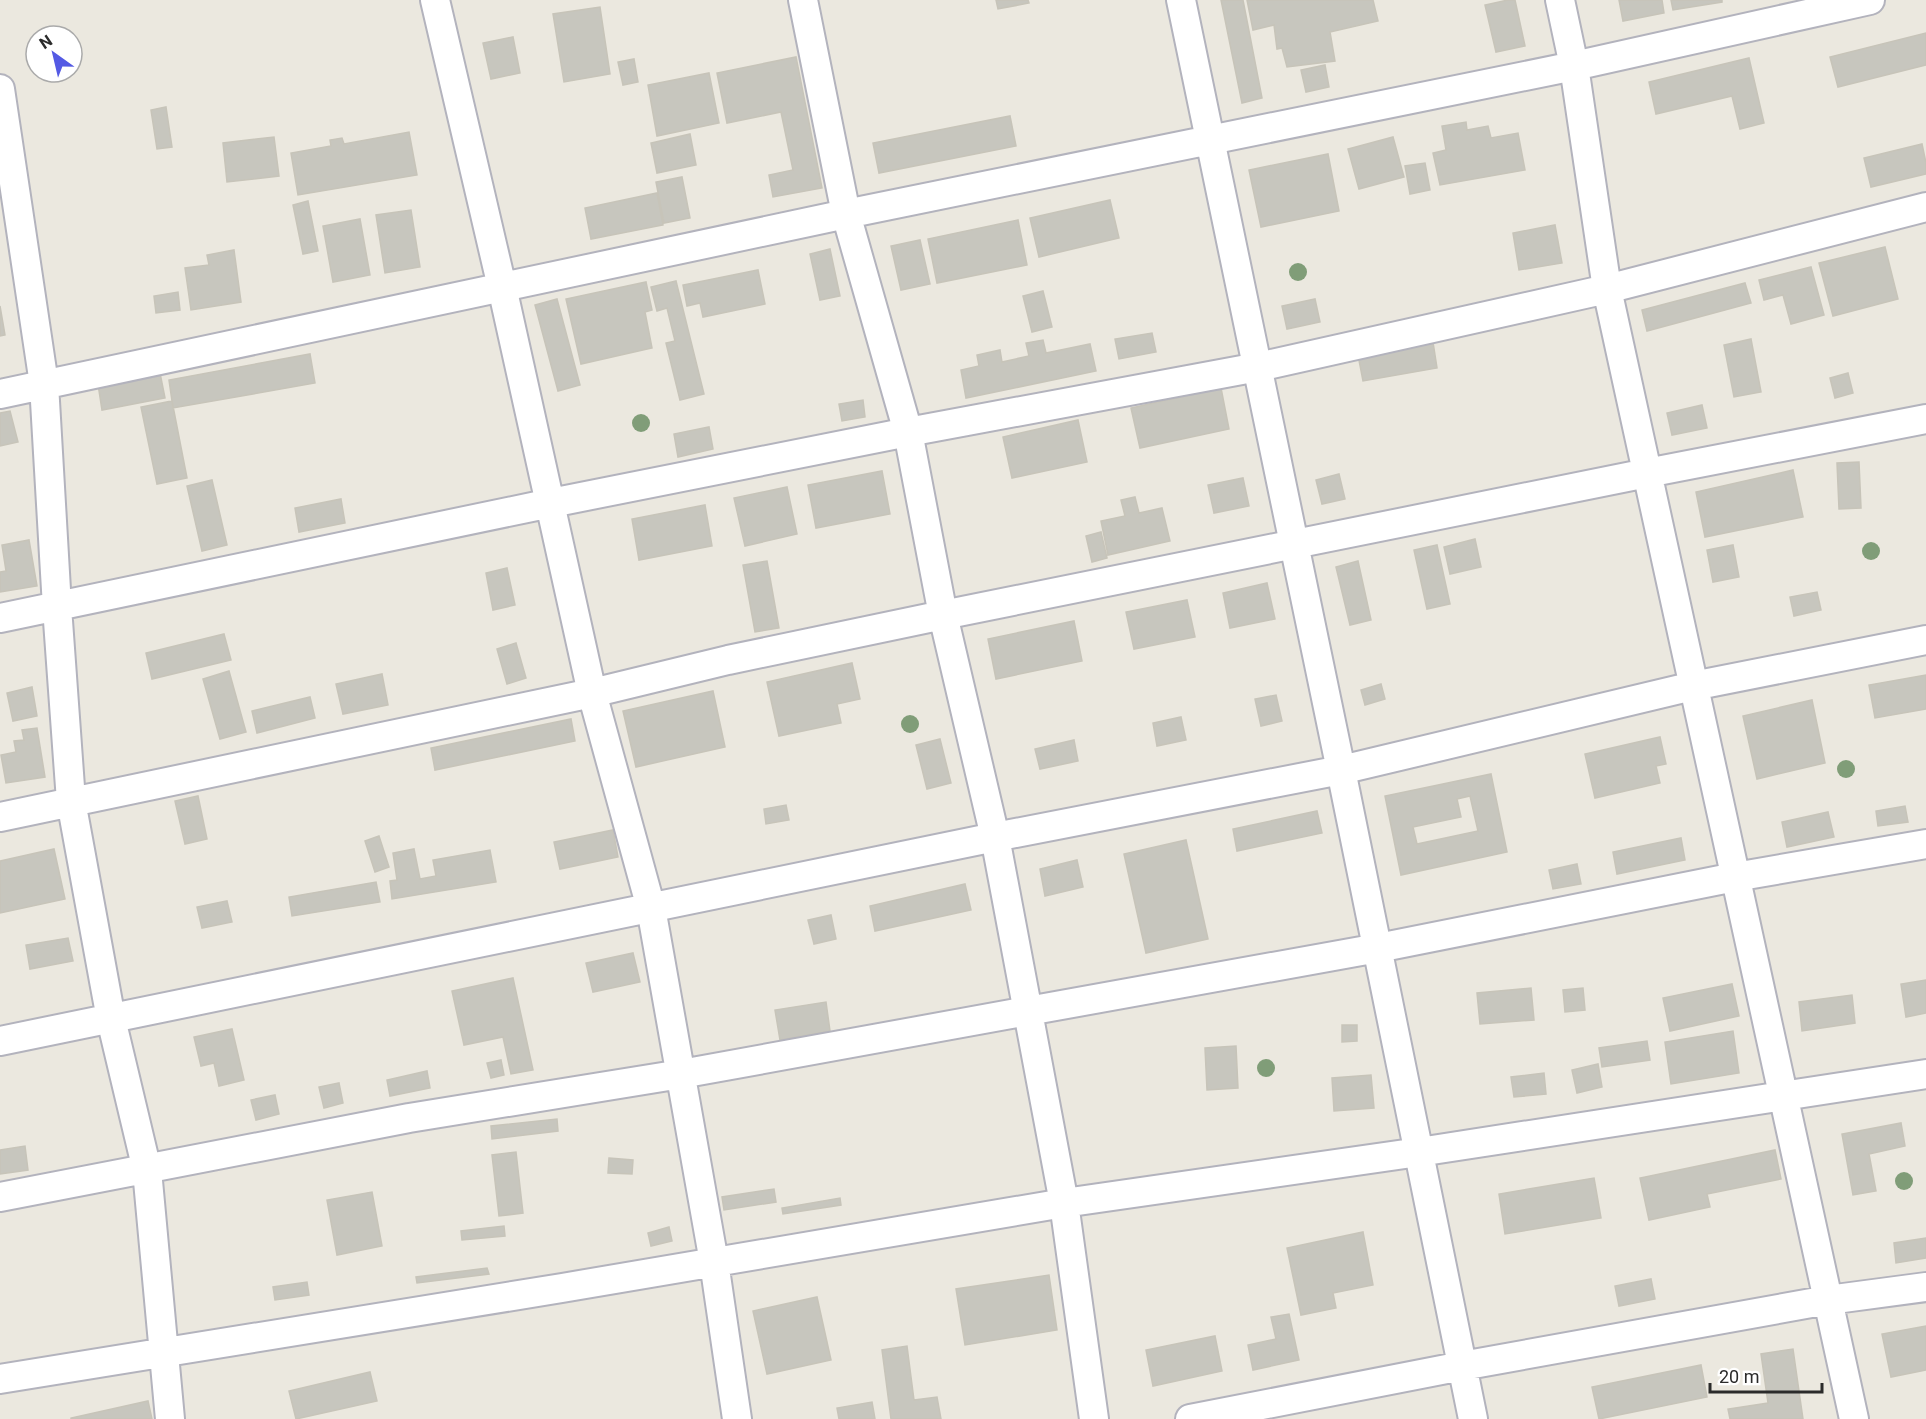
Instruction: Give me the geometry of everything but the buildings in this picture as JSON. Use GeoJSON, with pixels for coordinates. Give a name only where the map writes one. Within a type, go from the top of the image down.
{"type":"FeatureCollection","features":[{"type":"Feature","properties":{"kind":"street"},"geometry":{"type":"LineString","coordinates":[[435,0],[502,286],[592,693],[651,908],[714,1262],[737,1419]]}},
{"type":"Feature","properties":{"kind":"street"},"geometry":{"type":"LineString","coordinates":[[803,0],[846,213],[908,432],[943,615],[995,837],[1064,1203],[1094,1419]]}},
{"type":"Feature","properties":{"kind":"street"},"geometry":{"type":"LineString","coordinates":[[1181,0],[1378,948],[1473,1419]]}},
{"type":"Feature","properties":{"kind":"street"},"geometry":{"type":"LineString","coordinates":[[1560,0],[1574,66],[1606,289],[1854,1419]]}},
{"type":"Feature","properties":{"kind":"street"},"geometry":{"type":"LineString","coordinates":[[0,394],[846,213],[1574,66],[1870,0]]}},
{"type":"Feature","properties":{"kind":"street"},"geometry":{"type":"LineString","coordinates":[[0,89],[44,384],[71,801],[111,1018],[147,1170],[170,1419]]}},
{"type":"Feature","properties":{"kind":"street"},"geometry":{"type":"LineString","coordinates":[[0,618],[551,503],[908,432],[1258,368],[1606,289],[1926,207]]}},
{"type":"Feature","properties":{"kind":"street"},"geometry":{"type":"LineString","coordinates":[[0,817],[592,693],[728,660],[943,615],[1926,419]]}},
{"type":"Feature","properties":{"kind":"street"},"geometry":{"type":"LineString","coordinates":[[0,1041],[995,837],[1341,770],[1693,686],[1926,640]]}},
{"type":"Feature","properties":{"kind":"street"},"geometry":{"type":"LineString","coordinates":[[0,1197],[409,1118],[681,1074],[1378,948],[1735,877],[1926,844]]}},
{"type":"Feature","properties":{"kind":"street"},"geometry":{"type":"LineString","coordinates":[[0,1379],[1064,1203],[1419,1152],[1926,1074]]}},
{"type":"Feature","properties":{"kind":"street"},"geometry":{"type":"LineString","coordinates":[[1190,1419],[1462,1366],[1828,1300],[1926,1287]]}}]}
